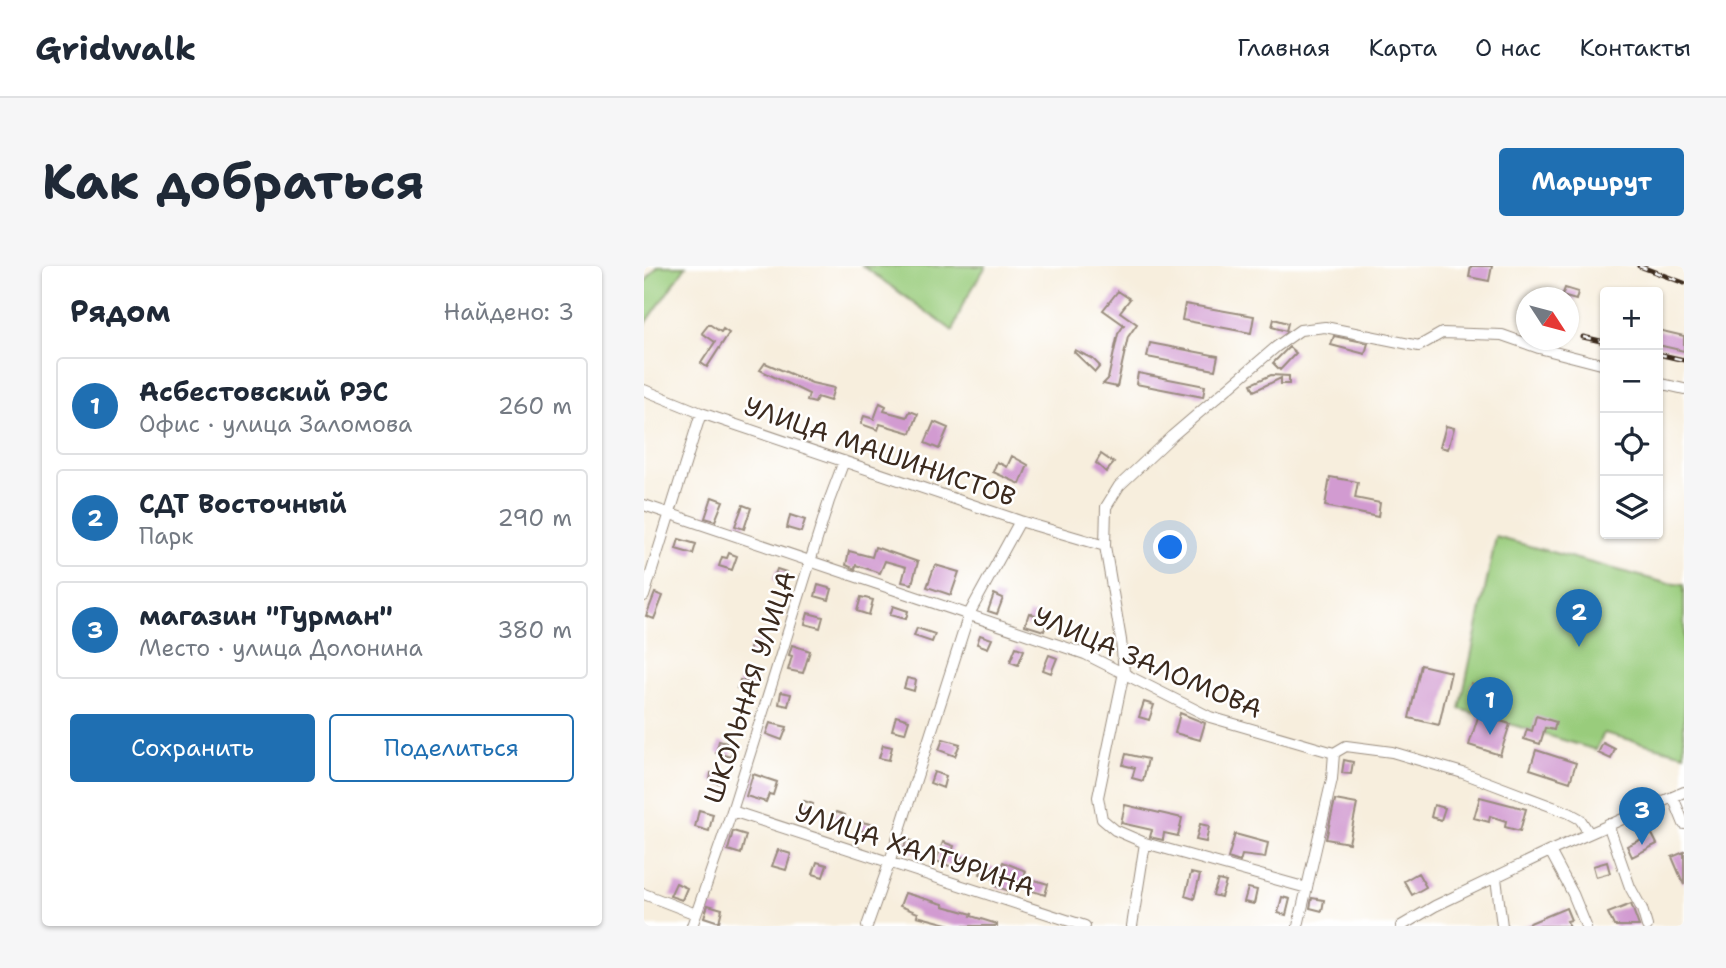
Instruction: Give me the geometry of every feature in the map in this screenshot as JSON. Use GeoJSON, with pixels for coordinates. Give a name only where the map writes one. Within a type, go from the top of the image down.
{"type":"FeatureCollection","features":[{"type":"Feature","properties":{"kind":"street"},"geometry":{"type":"LineString","coordinates":[[1307,888],[1145,843],[1115,830],[1102,820],[1098,797],[1124,672],[1105,546],[1106,507],[1119,486],[1181,428],[1276,347],[1300,330],[1325,327],[1419,346],[1442,333],[1502,335],[1600,364]]}},
{"type":"Feature","properties":{"kind":"street"},"geometry":{"type":"LineString","coordinates":[[1663,384],[1684,389]]}},
{"type":"Feature","properties":{"kind":"street","name":"УЛИЦА МАШИНИСТОВ"},"geometry":{"type":"LineString","coordinates":[[644,390],[701,413],[1020,521],[1105,546]]}},
{"type":"Feature","properties":{"kind":"street"},"geometry":{"type":"LineString","coordinates":[[644,596],[701,413]]}},
{"type":"Feature","properties":{"kind":"street","name":"ШКОЛЬНАЯ УЛИЦА"},"geometry":{"type":"LineString","coordinates":[[692,926],[732,811],[844,461]]}},
{"type":"Feature","properties":{"kind":"street","name":"УЛИЦА ЗАЛОМОВА"},"geometry":{"type":"LineString","coordinates":[[644,505],[1085,654],[1210,717],[1334,753],[1346,746],[1361,747],[1392,752],[1463,773],[1569,813],[1580,819],[1590,833]]}},
{"type":"Feature","properties":{"kind":"street"},"geometry":{"type":"LineString","coordinates":[[867,926],[890,864],[969,614],[1020,521]]}},
{"type":"Feature","properties":{"kind":"street"},"geometry":{"type":"LineString","coordinates":[[1298,926],[1332,779],[1334,753]]}},
{"type":"Feature","properties":{"kind":"street"},"geometry":{"type":"LineString","coordinates":[[1401,926],[1435,906],[1550,851],[1684,792]]}},
{"type":"Feature","properties":{"kind":"street"},"geometry":{"type":"LineString","coordinates":[[1673,797],[1684,824]]}},
{"type":"Feature","properties":{"kind":"street","name":"УЛИЦА ХАЛТУРИНА"},"geometry":{"type":"LineString","coordinates":[[732,811],[1084,926]]}},
{"type":"Feature","properties":{"kind":"street"},"geometry":{"type":"LineString","coordinates":[[1608,824],[1647,926]]}},
{"type":"Feature","properties":{"kind":"street"},"geometry":{"type":"LineString","coordinates":[[1132,926],[1145,843]]}},
{"type":"Feature","properties":{"kind":"street"},"geometry":{"type":"LineString","coordinates":[[1550,851],[1573,894],[1586,926]]}},
{"type":"Feature","properties":{"kind":"street"},"geometry":{"type":"LineString","coordinates":[[1496,878],[1502,926]]}},
{"type":"Feature","properties":{"kind":"street"},"geometry":{"type":"LineString","coordinates":[[644,894],[696,914]]}},
{"type":"Feature","properties":{"kind":"green space"},"geometry":{"type":"Polygon","coordinates":[[[658,266],[686,266],[644,326],[644,283],[658,266]]]}},
{"type":"Feature","properties":{"kind":"green space"},"geometry":{"type":"Polygon","coordinates":[[[863,266],[986,266],[963,304],[953,331],[863,266]]]}},
{"type":"Feature","properties":{"kind":"green space"},"geometry":{"type":"Polygon","coordinates":[[[1496,537],[1666,583],[1684,585],[1684,754],[1604,733],[1596,750],[1460,709],[1496,537]]]}},
{"type":"Feature","properties":{"kind":"building"},"geometry":{"type":"Polygon","coordinates":[[[1471,266],[1492,266],[1489,281],[1469,277],[1471,266]]]}},
{"type":"Feature","properties":{"kind":"building"},"geometry":{"type":"Polygon","coordinates":[[[1118,291],[1130,299],[1120,312],[1137,324],[1128,337],[1117,387],[1103,384],[1108,379],[1118,334],[1124,325],[1103,310],[1118,291]]]}},
{"type":"Feature","properties":{"kind":"building"},"geometry":{"type":"Polygon","coordinates":[[[1185,304],[1254,316],[1251,333],[1182,320],[1185,304]]]}},
{"type":"Feature","properties":{"kind":"building"},"geometry":{"type":"Polygon","coordinates":[[[1274,319],[1288,323],[1286,331],[1272,327],[1274,319]]]}},
{"type":"Feature","properties":{"kind":"building"},"geometry":{"type":"Polygon","coordinates":[[[709,324],[721,332],[723,329],[729,333],[707,367],[701,363],[715,342],[702,333],[709,324]]]}},
{"type":"Feature","properties":{"kind":"building"},"geometry":{"type":"Polygon","coordinates":[[[1663,331],[1684,336],[1684,351],[1663,346],[1663,331]]]}},
{"type":"Feature","properties":{"kind":"building"},"geometry":{"type":"Polygon","coordinates":[[[1334,336],[1368,343],[1365,354],[1331,345],[1334,336]]]}},
{"type":"Feature","properties":{"kind":"building"},"geometry":{"type":"Polygon","coordinates":[[[1150,343],[1218,356],[1215,370],[1147,357],[1150,343]]]}},
{"type":"Feature","properties":{"kind":"building"},"geometry":{"type":"Polygon","coordinates":[[[1289,347],[1296,353],[1280,370],[1273,363],[1289,347]]]}},
{"type":"Feature","properties":{"kind":"building"},"geometry":{"type":"Polygon","coordinates":[[[1075,350],[1093,359],[1100,366],[1095,372],[1074,352],[1075,350]]]}},
{"type":"Feature","properties":{"kind":"building"},"geometry":{"type":"Polygon","coordinates":[[[765,363],[812,383],[834,388],[830,401],[817,397],[815,403],[807,401],[809,394],[760,370],[765,363]]]}},
{"type":"Feature","properties":{"kind":"building"},"geometry":{"type":"Polygon","coordinates":[[[1138,373],[1205,386],[1203,397],[1136,384],[1138,373]]]}},
{"type":"Feature","properties":{"kind":"building"},"geometry":{"type":"Polygon","coordinates":[[[1271,375],[1289,376],[1289,384],[1281,384],[1281,378],[1254,391],[1251,384],[1271,375]]]}},
{"type":"Feature","properties":{"kind":"building"},"geometry":{"type":"Polygon","coordinates":[[[880,403],[886,406],[884,411],[907,417],[910,411],[918,414],[911,433],[880,424],[878,430],[861,424],[864,416],[874,419],[880,403]]]}},
{"type":"Feature","properties":{"kind":"building"},"geometry":{"type":"Polygon","coordinates":[[[934,422],[948,428],[939,449],[925,443],[934,422]]]}},
{"type":"Feature","properties":{"kind":"building"},"geometry":{"type":"Polygon","coordinates":[[[1446,426],[1454,428],[1448,449],[1440,447],[1446,426]]]}},
{"type":"Feature","properties":{"kind":"building"},"geometry":{"type":"Polygon","coordinates":[[[1101,454],[1114,463],[1106,472],[1096,463],[1101,454]]]}},
{"type":"Feature","properties":{"kind":"building"},"geometry":{"type":"Polygon","coordinates":[[[1012,456],[1028,465],[1020,484],[993,472],[997,462],[1007,467],[1012,456]]]}},
{"type":"Feature","properties":{"kind":"building"},"geometry":{"type":"Polygon","coordinates":[[[1330,477],[1358,482],[1355,498],[1380,503],[1378,517],[1325,506],[1330,477]]]}},
{"type":"Feature","properties":{"kind":"building"},"geometry":{"type":"Polygon","coordinates":[[[712,497],[723,501],[715,521],[705,518],[712,497]]]}},
{"type":"Feature","properties":{"kind":"building"},"geometry":{"type":"Polygon","coordinates":[[[743,505],[751,508],[744,529],[735,526],[743,505]]]}},
{"type":"Feature","properties":{"kind":"building"},"geometry":{"type":"Polygon","coordinates":[[[790,515],[805,520],[801,532],[787,528],[790,515]]]}},
{"type":"Feature","properties":{"kind":"building"},"geometry":{"type":"Polygon","coordinates":[[[679,539],[696,544],[693,554],[676,549],[679,539]]]}},
{"type":"Feature","properties":{"kind":"building"},"geometry":{"type":"Polygon","coordinates":[[[875,547],[918,562],[912,584],[902,582],[906,567],[885,561],[880,573],[856,565],[855,569],[846,565],[849,551],[872,557],[875,547]]]}},
{"type":"Feature","properties":{"kind":"building"},"geometry":{"type":"Polygon","coordinates":[[[729,553],[737,556],[732,570],[719,566],[722,557],[727,558],[729,553]]]}},
{"type":"Feature","properties":{"kind":"building"},"geometry":{"type":"Polygon","coordinates":[[[935,565],[959,572],[951,595],[927,587],[935,565]]]}},
{"type":"Feature","properties":{"kind":"building"},"geometry":{"type":"Polygon","coordinates":[[[777,569],[786,572],[783,583],[773,580],[777,569]]]}},
{"type":"Feature","properties":{"kind":"building"},"geometry":{"type":"Polygon","coordinates":[[[818,585],[832,589],[829,600],[815,596],[818,585]]]}},
{"type":"Feature","properties":{"kind":"building"},"geometry":{"type":"Polygon","coordinates":[[[655,593],[663,596],[654,619],[646,616],[655,593]]]}},
{"type":"Feature","properties":{"kind":"building"},"geometry":{"type":"Polygon","coordinates":[[[994,594],[1003,598],[997,614],[988,611],[994,594]]]}},
{"type":"Feature","properties":{"kind":"building"},"geometry":{"type":"Polygon","coordinates":[[[861,597],[873,600],[869,615],[857,611],[861,597]]]}},
{"type":"Feature","properties":{"kind":"building"},"geometry":{"type":"Polygon","coordinates":[[[893,606],[908,611],[906,619],[890,615],[893,606]]]}},
{"type":"Feature","properties":{"kind":"building"},"geometry":{"type":"Polygon","coordinates":[[[808,613],[823,617],[820,628],[805,624],[808,613]]]}},
{"type":"Feature","properties":{"kind":"building"},"geometry":{"type":"Polygon","coordinates":[[[1029,613],[1048,619],[1044,631],[1025,625],[1029,613]]]}},
{"type":"Feature","properties":{"kind":"building"},"geometry":{"type":"Polygon","coordinates":[[[917,628],[935,634],[932,642],[914,636],[917,628]]]}},
{"type":"Feature","properties":{"kind":"building"},"geometry":{"type":"Polygon","coordinates":[[[980,635],[992,639],[988,648],[977,644],[980,635]]]}},
{"type":"Feature","properties":{"kind":"building"},"geometry":{"type":"Polygon","coordinates":[[[752,642],[763,645],[760,655],[749,652],[752,642]]]}},
{"type":"Feature","properties":{"kind":"building"},"geometry":{"type":"Polygon","coordinates":[[[792,645],[810,651],[803,673],[788,670],[792,645]]]}},
{"type":"Feature","properties":{"kind":"building"},"geometry":{"type":"Polygon","coordinates":[[[1016,647],[1024,650],[1018,665],[1010,662],[1016,647]]]}},
{"type":"Feature","properties":{"kind":"building"},"geometry":{"type":"Polygon","coordinates":[[[1049,655],[1057,658],[1051,673],[1043,670],[1049,655]]]}},
{"type":"Feature","properties":{"kind":"building"},"geometry":{"type":"Polygon","coordinates":[[[1421,665],[1451,672],[1439,725],[1409,718],[1421,665]]]}},
{"type":"Feature","properties":{"kind":"building"},"geometry":{"type":"Polygon","coordinates":[[[907,678],[916,680],[914,691],[904,688],[907,678]]]}},
{"type":"Feature","properties":{"kind":"building"},"geometry":{"type":"Polygon","coordinates":[[[740,680],[753,684],[750,692],[737,688],[740,680]]]}},
{"type":"Feature","properties":{"kind":"building"},"geometry":{"type":"Polygon","coordinates":[[[1471,683],[1489,687],[1487,697],[1470,694],[1471,683]]]}},
{"type":"Feature","properties":{"kind":"building"},"geometry":{"type":"Polygon","coordinates":[[[781,692],[791,694],[788,706],[779,704],[781,692]]]}},
{"type":"Feature","properties":{"kind":"building"},"geometry":{"type":"Polygon","coordinates":[[[1144,702],[1154,705],[1149,720],[1139,717],[1144,702]]]}},
{"type":"Feature","properties":{"kind":"building"},"geometry":{"type":"Polygon","coordinates":[[[1180,713],[1205,723],[1200,740],[1175,733],[1180,713]]]}},
{"type":"Feature","properties":{"kind":"building"},"geometry":{"type":"Polygon","coordinates":[[[1479,714],[1510,724],[1500,755],[1469,745],[1479,714]]]}},
{"type":"Feature","properties":{"kind":"building"},"geometry":{"type":"Polygon","coordinates":[[[896,716],[909,720],[905,733],[892,730],[896,716]]]}},
{"type":"Feature","properties":{"kind":"building"},"geometry":{"type":"Polygon","coordinates":[[[1536,716],[1556,722],[1554,730],[1545,728],[1540,744],[1524,739],[1527,729],[1532,731],[1536,716]]]}},
{"type":"Feature","properties":{"kind":"building"},"geometry":{"type":"Polygon","coordinates":[[[770,723],[787,727],[782,740],[766,734],[770,723]]]}},
{"type":"Feature","properties":{"kind":"building"},"geometry":{"type":"Polygon","coordinates":[[[943,739],[960,744],[955,756],[939,750],[943,739]]]}},
{"type":"Feature","properties":{"kind":"building"},"geometry":{"type":"Polygon","coordinates":[[[719,741],[727,743],[726,747],[733,749],[731,757],[716,753],[719,741]]]}},
{"type":"Feature","properties":{"kind":"building"},"geometry":{"type":"Polygon","coordinates":[[[1603,743],[1615,749],[1611,759],[1598,753],[1603,743]]]}},
{"type":"Feature","properties":{"kind":"building"},"geometry":{"type":"Polygon","coordinates":[[[883,745],[892,747],[889,760],[879,758],[883,745]]]}},
{"type":"Feature","properties":{"kind":"building"},"geometry":{"type":"Polygon","coordinates":[[[1536,750],[1576,763],[1570,782],[1530,769],[1536,750]]]}},
{"type":"Feature","properties":{"kind":"building"},"geometry":{"type":"Polygon","coordinates":[[[1126,754],[1148,759],[1143,781],[1132,778],[1135,768],[1123,765],[1126,754]]]}},
{"type":"Feature","properties":{"kind":"building"},"geometry":{"type":"Polygon","coordinates":[[[1344,760],[1353,762],[1351,774],[1342,773],[1344,760]]]}},
{"type":"Feature","properties":{"kind":"building"},"geometry":{"type":"Polygon","coordinates":[[[934,772],[946,776],[943,788],[930,783],[934,772]]]}},
{"type":"Feature","properties":{"kind":"building"},"geometry":{"type":"Polygon","coordinates":[[[711,773],[723,775],[722,784],[710,781],[711,773]]]}},
{"type":"Feature","properties":{"kind":"building"},"geometry":{"type":"Polygon","coordinates":[[[753,774],[777,782],[773,795],[769,794],[766,802],[746,796],[753,774]]]}},
{"type":"Feature","properties":{"kind":"building"},"geometry":{"type":"Polygon","coordinates":[[[1480,797],[1526,809],[1520,831],[1505,827],[1506,821],[1490,816],[1489,822],[1474,818],[1480,797]]]}},
{"type":"Feature","properties":{"kind":"building"},"geometry":{"type":"Polygon","coordinates":[[[1335,800],[1357,804],[1349,843],[1326,839],[1335,800]]]}},
{"type":"Feature","properties":{"kind":"building"},"geometry":{"type":"Polygon","coordinates":[[[804,801],[813,804],[809,818],[799,815],[804,801]]]}},
{"type":"Feature","properties":{"kind":"building"},"geometry":{"type":"Polygon","coordinates":[[[1125,805],[1182,818],[1178,836],[1164,833],[1163,840],[1154,838],[1150,837],[1152,830],[1121,823],[1125,805]]]}},
{"type":"Feature","properties":{"kind":"building"},"geometry":{"type":"Polygon","coordinates":[[[1434,805],[1445,808],[1441,820],[1431,817],[1434,805]]]}},
{"type":"Feature","properties":{"kind":"building"},"geometry":{"type":"Polygon","coordinates":[[[699,810],[713,814],[709,831],[695,827],[699,810]]]}},
{"type":"Feature","properties":{"kind":"building"},"geometry":{"type":"Polygon","coordinates":[[[836,812],[845,815],[842,827],[832,824],[836,812]]]}},
{"type":"Feature","properties":{"kind":"building"},"geometry":{"type":"Polygon","coordinates":[[[862,822],[875,825],[873,833],[860,830],[862,822]]]}},
{"type":"Feature","properties":{"kind":"building"},"geometry":{"type":"Polygon","coordinates":[[[1200,824],[1209,826],[1206,842],[1196,840],[1200,824]]]}},
{"type":"Feature","properties":{"kind":"building"},"geometry":{"type":"Polygon","coordinates":[[[733,831],[746,835],[741,854],[728,850],[733,831]]]}},
{"type":"Feature","properties":{"kind":"building"},"geometry":{"type":"Polygon","coordinates":[[[1235,834],[1268,843],[1265,858],[1242,855],[1240,862],[1228,858],[1235,834]]]}},
{"type":"Feature","properties":{"kind":"building"},"geometry":{"type":"Polygon","coordinates":[[[1652,834],[1657,844],[1632,857],[1627,846],[1652,834]]]}},
{"type":"Feature","properties":{"kind":"building"},"geometry":{"type":"Polygon","coordinates":[[[907,839],[917,843],[913,853],[903,850],[907,839]]]}},
{"type":"Feature","properties":{"kind":"building"},"geometry":{"type":"Polygon","coordinates":[[[943,842],[954,846],[951,854],[964,858],[960,870],[936,861],[943,842]]]}},
{"type":"Feature","properties":{"kind":"building"},"geometry":{"type":"Polygon","coordinates":[[[778,850],[791,854],[786,870],[772,866],[778,850]]]}},
{"type":"Feature","properties":{"kind":"building"},"geometry":{"type":"Polygon","coordinates":[[[1684,852],[1684,885],[1672,857],[1684,852]]]}},
{"type":"Feature","properties":{"kind":"building"},"geometry":{"type":"Polygon","coordinates":[[[817,862],[827,865],[823,877],[813,874],[817,862]]]}},
{"type":"Feature","properties":{"kind":"building"},"geometry":{"type":"Polygon","coordinates":[[[1003,862],[1026,871],[1024,877],[1048,884],[1045,895],[1011,884],[1009,891],[995,886],[997,880],[980,874],[984,864],[1000,870],[1003,862]]]}},
{"type":"Feature","properties":{"kind":"building"},"geometry":{"type":"Polygon","coordinates":[[[1607,862],[1610,873],[1596,877],[1593,866],[1607,862]]]}},
{"type":"Feature","properties":{"kind":"building"},"geometry":{"type":"Polygon","coordinates":[[[1191,873],[1200,875],[1194,899],[1185,896],[1191,873]]]}},
{"type":"Feature","properties":{"kind":"building"},"geometry":{"type":"Polygon","coordinates":[[[1418,873],[1426,887],[1412,895],[1404,881],[1418,873]]]}},
{"type":"Feature","properties":{"kind":"building"},"geometry":{"type":"Polygon","coordinates":[[[1218,880],[1226,882],[1221,897],[1213,895],[1218,880]]]}},
{"type":"Feature","properties":{"kind":"building"},"geometry":{"type":"Polygon","coordinates":[[[676,883],[687,888],[682,900],[670,896],[676,883]]]}},
{"type":"Feature","properties":{"kind":"building"},"geometry":{"type":"Polygon","coordinates":[[[1248,888],[1257,890],[1254,904],[1244,902],[1248,888]]]}},
{"type":"Feature","properties":{"kind":"building"},"geometry":{"type":"Polygon","coordinates":[[[905,893],[972,914],[971,916],[997,926],[955,926],[917,916],[918,913],[900,906],[905,893]]]}},
{"type":"Feature","properties":{"kind":"building"},"geometry":{"type":"Polygon","coordinates":[[[1282,897],[1290,899],[1286,915],[1278,913],[1282,897]]]}},
{"type":"Feature","properties":{"kind":"building"},"geometry":{"type":"Polygon","coordinates":[[[1312,898],[1324,900],[1322,911],[1310,908],[1312,898]]]}},
{"type":"Feature","properties":{"kind":"building"},"geometry":{"type":"Polygon","coordinates":[[[1631,904],[1639,926],[1614,926],[1608,913],[1631,904]]]}},
{"type":"Feature","properties":{"kind":"building"},"geometry":{"type":"Polygon","coordinates":[[[708,905],[722,909],[719,922],[704,917],[708,905]]]}},
{"type":"Feature","properties":{"kind":"building"},"geometry":{"type":"Polygon","coordinates":[[[1566,908],[1571,920],[1567,921],[1569,926],[1523,926],[1566,908]]]}},
{"type":"Feature","properties":{"kind":"railway"},"geometry":{"type":"LineString","coordinates":[[1639,266],[1684,283]]}},
{"type":"Feature","properties":{"kind":"railway"},"geometry":{"type":"LineString","coordinates":[[1583,337],[1600,341]]}},
{"type":"Feature","properties":{"kind":"railway"},"geometry":{"type":"LineString","coordinates":[[1663,355],[1684,360]]}},
{"type":"Feature","properties":{"kind":"place","name":"СДТ Восточный"},"geometry":{"type":"Point","coordinates":[1579,647]}},
{"type":"Feature","properties":{"kind":"place","name":"Асбестовский РЭС"},"geometry":{"type":"Point","coordinates":[1490,735]}},
{"type":"Feature","properties":{"kind":"place","name":"магазин \"Гурман\""},"geometry":{"type":"Point","coordinates":[1642,845]}}]}
